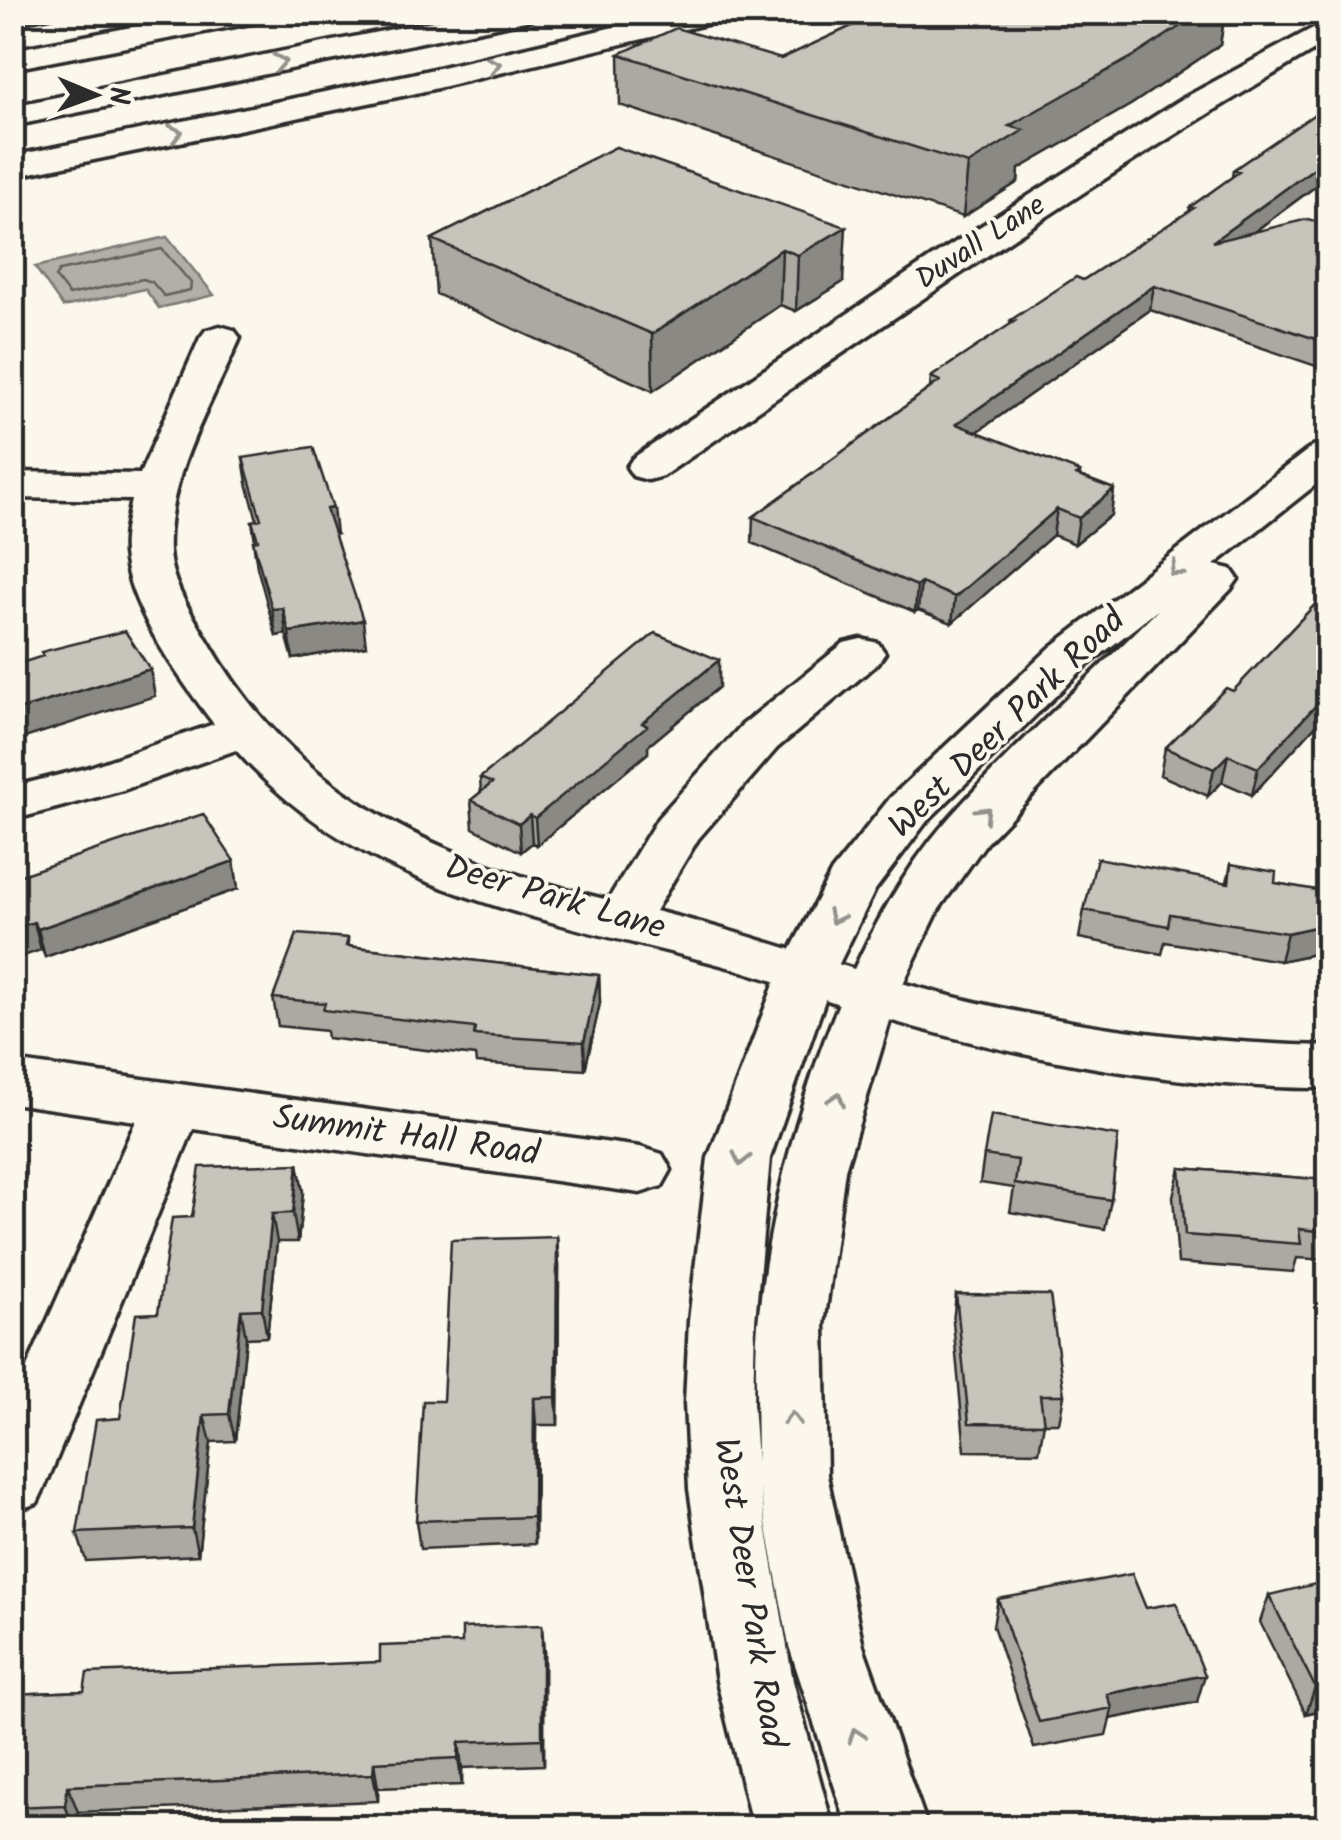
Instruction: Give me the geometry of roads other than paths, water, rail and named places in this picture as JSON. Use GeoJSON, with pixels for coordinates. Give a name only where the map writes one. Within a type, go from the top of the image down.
{"type":"FeatureCollection","features":[{"type":"Feature","properties":{"kind":"main road"},"geometry":{"type":"LineString","coordinates":[[12,116],[525,12]]}},
{"type":"Feature","properties":{"kind":"main road"},"geometry":{"type":"LineString","coordinates":[[12,167],[412,84],[720,12]]}},
{"type":"Feature","properties":{"kind":"main road"},"geometry":{"type":"LineString","coordinates":[[12,60],[271,20]]}},
{"type":"Feature","properties":{"kind":"main road"},"geometry":{"type":"LineString","coordinates":[[12,82],[271,20]]}},
{"type":"Feature","properties":{"kind":"main road","name":"Duvall Lane"},"geometry":{"type":"LineString","coordinates":[[648,467],[965,253],[1194,106],[1326,32]]}},
{"type":"Feature","properties":{"kind":"main road","name":"Deer Park Lane"},"geometry":{"type":"LineString","coordinates":[[220,338],[158,487],[146,550],[156,590],[191,658],[244,731],[317,801],[405,854],[508,890],[772,960],[870,994],[1092,1048],[1224,1066],[1328,1067]]}},
{"type":"Feature","properties":{"kind":"main road","name":"West Deer Park Road"},"geometry":{"type":"LineString","coordinates":[[793,1828],[755,1681],[724,1489],[719,1403],[722,1321],[739,1158],[806,974],[851,884],[909,809],[1068,657],[1326,469]]}},
{"type":"Feature","properties":{"kind":"main road","name":"West Deer Park Road"},"geometry":{"type":"LineString","coordinates":[[888,1828],[826,1646],[792,1476],[792,1326],[814,1170],[870,994],[914,904],[967,831],[1115,676],[1326,469]]}},
{"type":"Feature","properties":{"kind":"main road"},"geometry":{"type":"LineString","coordinates":[[12,485],[158,487]]}},
{"type":"Feature","properties":{"kind":"main road"},"geometry":{"type":"LineString","coordinates":[[622,920],[677,830],[759,737],[861,653]]}},
{"type":"Feature","properties":{"kind":"main road"},"geometry":{"type":"LineString","coordinates":[[12,804],[106,779],[244,731]]}},
{"type":"Feature","properties":{"kind":"main road","name":"Summit Hall Road"},"geometry":{"type":"LineString","coordinates":[[12,1082],[640,1170]]}},
{"type":"Feature","properties":{"kind":"main road"},"geometry":{"type":"LineString","coordinates":[[12,1482],[173,1104]]}},
{"type":"Feature","properties":{"kind":"water"},"geometry":{"type":"Polygon","coordinates":[[[167,237],[214,295],[159,308],[145,289],[63,307],[35,267],[167,237]]]}}]}
